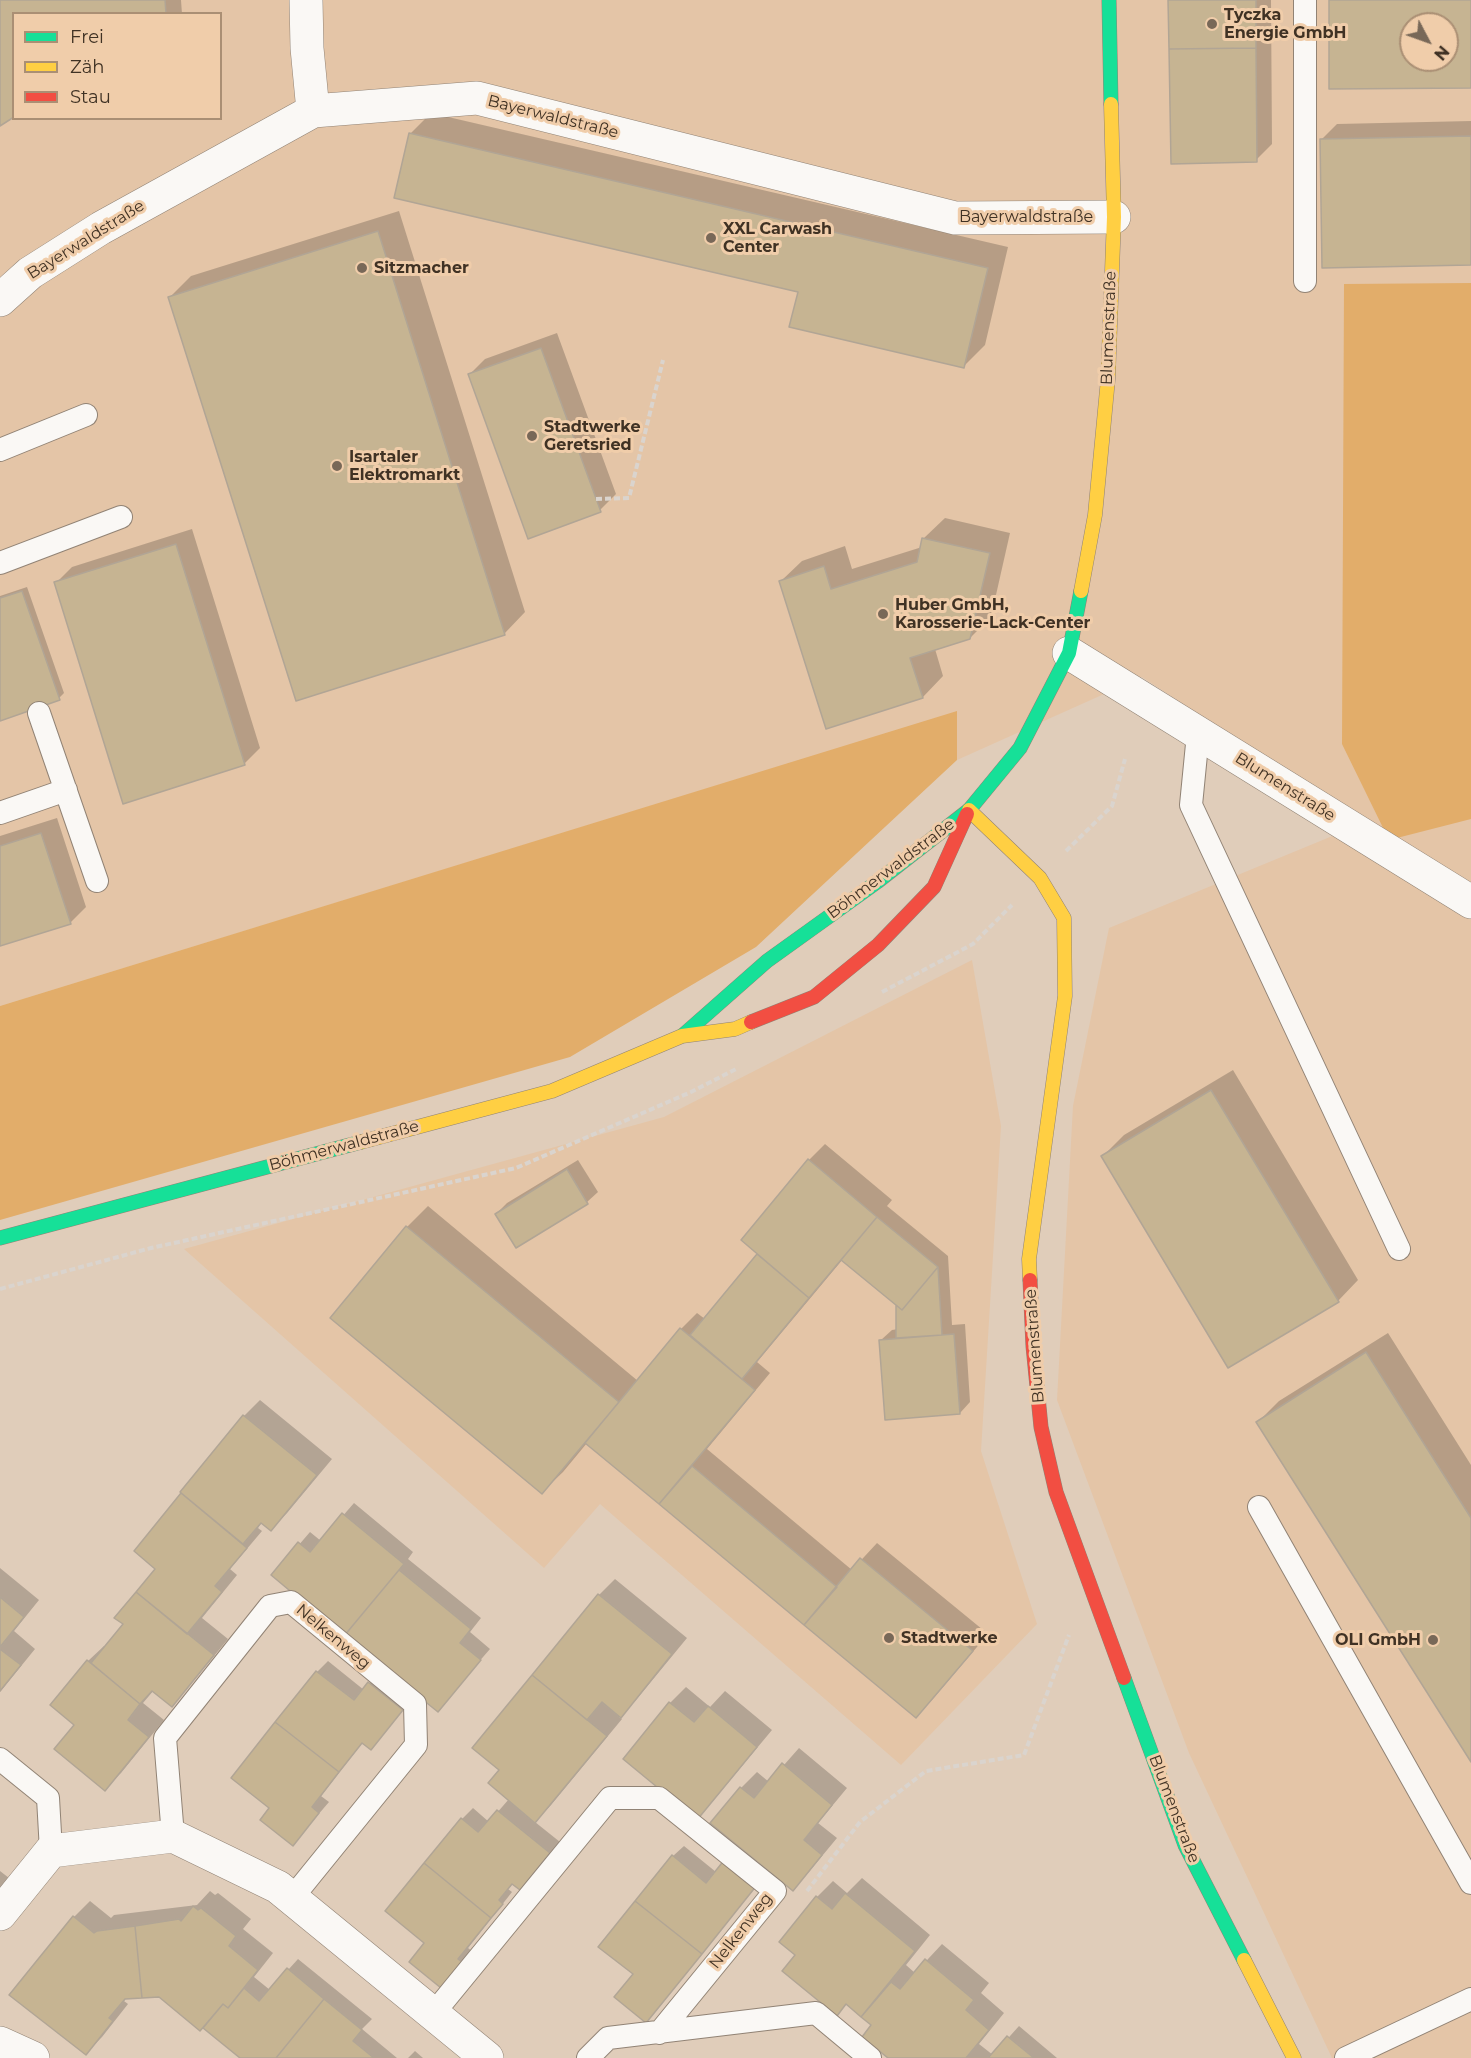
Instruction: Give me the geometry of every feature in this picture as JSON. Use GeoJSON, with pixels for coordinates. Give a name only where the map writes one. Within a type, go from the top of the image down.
{"type":"FeatureCollection","features":[{"type":"Feature","properties":{"kind":"street"},"geometry":{"type":"LineString","coordinates":[[306,0],[307,48],[313,111]]}},
{"type":"Feature","properties":{"kind":"street","name":"Blumenstraße"},"geometry":{"type":"LineString","coordinates":[[1109,0],[1114,217],[1108,379],[1095,515],[1069,653],[1020,748],[969,810],[1040,878],[1064,918],[1065,996],[1029,1258],[1033,1346],[1041,1427],[1056,1492],[1185,1845],[1294,2058]]}},
{"type":"Feature","properties":{"kind":"street","name":"Bayerwaldstraße"},"geometry":{"type":"LineString","coordinates":[[0,300],[30,273],[101,228],[313,111],[477,98],[955,218],[1114,217]]}},
{"type":"Feature","properties":{"kind":"street","name":"Blumenstraße"},"geometry":{"type":"LineString","coordinates":[[1069,653],[1471,902]]}},
{"type":"Feature","properties":{"kind":"street","name":"Böhmerwaldstraße"},"geometry":{"type":"LineString","coordinates":[[682,1036],[767,961],[877,882],[969,810]]}},
{"type":"Feature","properties":{"kind":"street","name":"Böhmerwaldstraße"},"geometry":{"type":"LineString","coordinates":[[0,1238],[552,1091],[682,1036],[735,1029],[814,996],[878,945],[934,887],[969,810]]}},
{"type":"Feature","properties":{"kind":"street"},"geometry":{"type":"LineString","coordinates":[[0,1914],[51,1851],[173,1836],[278,1887],[488,2058]]}},
{"type":"Feature","properties":{"kind":"street"},"geometry":{"type":"LineString","coordinates":[[0,2043],[33,2058]]}},
{"type":"Feature","properties":{"kind":"lane"},"geometry":{"type":"LineString","coordinates":[[1305,0],[1305,281]]}},
{"type":"Feature","properties":{"kind":"lane"},"geometry":{"type":"LineString","coordinates":[[0,450],[86,415]]}},
{"type":"Feature","properties":{"kind":"lane"},"geometry":{"type":"LineString","coordinates":[[0,563],[121,517]]}},
{"type":"Feature","properties":{"kind":"lane"},"geometry":{"type":"LineString","coordinates":[[39,713],[97,881]]}},
{"type":"Feature","properties":{"kind":"lane"},"geometry":{"type":"LineString","coordinates":[[1198,734],[1191,805],[1399,1249]]}},
{"type":"Feature","properties":{"kind":"lane"},"geometry":{"type":"LineString","coordinates":[[0,813],[66,790]]}},
{"type":"Feature","properties":{"kind":"lane"},"geometry":{"type":"LineString","coordinates":[[1259,1507],[1471,1883]]}},
{"type":"Feature","properties":{"kind":"lane","name":"Nelkenweg"},"geometry":{"type":"LineString","coordinates":[[173,1836],[165,1738],[270,1606],[291,1602],[415,1704],[416,1745],[292,1898]]}},
{"type":"Feature","properties":{"kind":"lane"},"geometry":{"type":"LineString","coordinates":[[0,1759],[48,1798],[51,1851]]}},
{"type":"Feature","properties":{"kind":"lane","name":"Nelkenweg"},"geometry":{"type":"LineString","coordinates":[[434,2014],[610,1798],[659,1798],[775,1891],[659,2033]]}},
{"type":"Feature","properties":{"kind":"lane"},"geometry":{"type":"LineString","coordinates":[[1346,2058],[1471,1999]]}},
{"type":"Feature","properties":{"kind":"lane"},"geometry":{"type":"LineString","coordinates":[[588,2058],[608,2038],[816,2013],[870,2058]]}},
{"type":"Feature","properties":{"kind":"path"},"geometry":{"type":"LineString","coordinates":[[596,499],[629,498],[663,360]]}},
{"type":"Feature","properties":{"kind":"path"},"geometry":{"type":"LineString","coordinates":[[804,1894],[860,1821],[926,1771],[1024,1755],[1069,1634]]}},
{"type":"Feature","properties":{"kind":"shaded area"},"geometry":{"type":"Polygon","coordinates":[[[0,0],[1471,0],[1471,2058],[1332,2058],[1189,1753],[1057,1400],[1073,1106],[1109,928],[1364,823],[1142,677],[957,760],[957,712],[0,1006],[0,0]]]}},
{"type":"Feature","properties":{"kind":"shaded area"},"geometry":{"type":"Polygon","coordinates":[[[1471,283],[1471,819],[1389,840],[1342,744],[1344,284],[1471,283]]]}},
{"type":"Feature","properties":{"kind":"shaded area"},"geometry":{"type":"Polygon","coordinates":[[[957,711],[957,760],[756,947],[570,1057],[0,1220],[0,1006],[957,711]]]}},
{"type":"Feature","properties":{"kind":"shaded area"},"geometry":{"type":"Polygon","coordinates":[[[972,960],[1001,1126],[981,1451],[1037,1624],[901,1765],[600,1504],[544,1568],[184,1249],[664,1117],[972,960]]]}},
{"type":"Feature","properties":{"kind":"building"},"geometry":{"type":"Polygon","coordinates":[[[0,0],[165,0],[166,12],[12,12],[12,118],[0,126],[0,0]]]}},
{"type":"Feature","properties":{"kind":"building","name":"Tyczka Energie GmbH"},"geometry":{"type":"Polygon","coordinates":[[[1168,0],[1256,0],[1256,48],[1169,49],[1168,0]]]}},
{"type":"Feature","properties":{"kind":"building"},"geometry":{"type":"Polygon","coordinates":[[[1329,0],[1471,0],[1471,88],[1329,89],[1329,0]]]}},
{"type":"Feature","properties":{"kind":"building"},"geometry":{"type":"Polygon","coordinates":[[[1256,48],[1257,162],[1171,164],[1169,49],[1256,48]]]}},
{"type":"Feature","properties":{"kind":"building","name":"XXL Carwash Center"},"geometry":{"type":"Polygon","coordinates":[[[409,133],[988,268],[964,368],[789,327],[798,292],[394,198],[409,133]]]}},
{"type":"Feature","properties":{"kind":"building"},"geometry":{"type":"Polygon","coordinates":[[[1471,136],[1471,265],[1322,268],[1320,139],[1471,136]]]}},
{"type":"Feature","properties":{"kind":"building","name":"Isartaler Elektromarkt"},"geometry":{"type":"Polygon","coordinates":[[[378,231],[505,635],[296,701],[168,297],[378,231]]]}},
{"type":"Feature","properties":{"kind":"building","name":"Stadtwerke Geretsried"},"geometry":{"type":"Polygon","coordinates":[[[541,348],[601,512],[528,539],[468,374],[541,348]]]}},
{"type":"Feature","properties":{"kind":"building","name":"Huber GmbH, Karosserie-Lack-Center"},"geometry":{"type":"Polygon","coordinates":[[[922,538],[990,553],[970,639],[910,658],[923,698],[826,729],[779,581],[824,566],[831,589],[917,562],[922,538]]]}},
{"type":"Feature","properties":{"kind":"building"},"geometry":{"type":"Polygon","coordinates":[[[176,544],[245,765],[123,804],[54,582],[176,544]]]}},
{"type":"Feature","properties":{"kind":"building"},"geometry":{"type":"Polygon","coordinates":[[[22,591],[60,700],[0,721],[0,598],[22,591]]]}},
{"type":"Feature","properties":{"kind":"building"},"geometry":{"type":"Polygon","coordinates":[[[41,833],[71,924],[0,946],[0,846],[41,833]]]}},
{"type":"Feature","properties":{"kind":"building"},"geometry":{"type":"Polygon","coordinates":[[[1211,1090],[1339,1302],[1228,1368],[1101,1156],[1211,1090]]]}},
{"type":"Feature","properties":{"kind":"building"},"geometry":{"type":"Polygon","coordinates":[[[808,1159],[877,1217],[809,1298],[741,1240],[808,1159]]]}},
{"type":"Feature","properties":{"kind":"building"},"geometry":{"type":"Polygon","coordinates":[[[567,1169],[588,1204],[516,1248],[495,1214],[567,1169]]]}},
{"type":"Feature","properties":{"kind":"building"},"geometry":{"type":"Polygon","coordinates":[[[877,1217],[938,1267],[902,1310],[841,1260],[877,1217]]]}},
{"type":"Feature","properties":{"kind":"building"},"geometry":{"type":"Polygon","coordinates":[[[406,1226],[619,1402],[542,1494],[330,1318],[406,1226]]]}},
{"type":"Feature","properties":{"kind":"building"},"geometry":{"type":"Polygon","coordinates":[[[757,1254],[809,1298],[742,1379],[690,1335],[757,1254]]]}},
{"type":"Feature","properties":{"kind":"building"},"geometry":{"type":"Polygon","coordinates":[[[938,1267],[942,1335],[896,1338],[896,1305],[902,1310],[938,1267]]]}},
{"type":"Feature","properties":{"kind":"building"},"geometry":{"type":"Polygon","coordinates":[[[680,1328],[755,1390],[659,1504],[585,1443],[680,1328]]]}},
{"type":"Feature","properties":{"kind":"building"},"geometry":{"type":"Polygon","coordinates":[[[954,1334],[960,1414],[885,1420],[879,1340],[954,1334]]]}},
{"type":"Feature","properties":{"kind":"building","name":"OLI GmbH"},"geometry":{"type":"Polygon","coordinates":[[[1366,1352],[1471,1518],[1471,1762],[1256,1422],[1366,1352]]]}},
{"type":"Feature","properties":{"kind":"building"},"geometry":{"type":"Polygon","coordinates":[[[243,1415],[317,1475],[271,1531],[261,1523],[243,1544],[180,1492],[243,1415]]]}},
{"type":"Feature","properties":{"kind":"building"},"geometry":{"type":"Polygon","coordinates":[[[692,1466],[837,1587],[804,1625],[659,1504],[692,1466]]]}},
{"type":"Feature","properties":{"kind":"building"},"geometry":{"type":"Polygon","coordinates":[[[181,1493],[247,1548],[215,1586],[222,1592],[187,1634],[136,1592],[155,1569],[134,1551],[181,1493]]]}},
{"type":"Feature","properties":{"kind":"building"},"geometry":{"type":"Polygon","coordinates":[[[342,1513],[404,1564],[344,1636],[271,1575],[298,1542],[310,1552],[342,1513]]]}},
{"type":"Feature","properties":{"kind":"building","name":"Stadtwerke"},"geometry":{"type":"Polygon","coordinates":[[[860,1558],[973,1651],[916,1718],[804,1625],[860,1558]]]}},
{"type":"Feature","properties":{"kind":"building"},"geometry":{"type":"Polygon","coordinates":[[[399,1570],[471,1629],[460,1643],[481,1660],[438,1712],[344,1636],[399,1570]]]}},
{"type":"Feature","properties":{"kind":"building"},"geometry":{"type":"Polygon","coordinates":[[[136,1592],[214,1655],[172,1707],[152,1691],[140,1704],[91,1663],[123,1624],[114,1618],[136,1592]]]}},
{"type":"Feature","properties":{"kind":"building"},"geometry":{"type":"Polygon","coordinates":[[[598,1594],[672,1654],[621,1718],[602,1702],[587,1720],[532,1675],[598,1594]]]}},
{"type":"Feature","properties":{"kind":"building"},"geometry":{"type":"Polygon","coordinates":[[[0,1597],[24,1617],[0,1647],[0,1597]]]}},
{"type":"Feature","properties":{"kind":"building"},"geometry":{"type":"Polygon","coordinates":[[[0,1649],[21,1665],[0,1691],[0,1649]]]}},
{"type":"Feature","properties":{"kind":"building"},"geometry":{"type":"Polygon","coordinates":[[[87,1660],[140,1704],[128,1720],[149,1737],[105,1791],[54,1749],[74,1725],[50,1705],[87,1660]]]}},
{"type":"Feature","properties":{"kind":"building"},"geometry":{"type":"Polygon","coordinates":[[[316,1671],[354,1700],[368,1682],[403,1710],[371,1750],[362,1743],[339,1772],[275,1722],[316,1671]]]}},
{"type":"Feature","properties":{"kind":"building"},"geometry":{"type":"Polygon","coordinates":[[[532,1675],[607,1736],[535,1823],[488,1783],[499,1770],[472,1748],[532,1675]]]}},
{"type":"Feature","properties":{"kind":"building"},"geometry":{"type":"Polygon","coordinates":[[[669,1702],[694,1722],[708,1706],[757,1747],[697,1820],[623,1759],[669,1702]]]}},
{"type":"Feature","properties":{"kind":"building"},"geometry":{"type":"Polygon","coordinates":[[[275,1722],[339,1772],[312,1807],[319,1813],[293,1846],[260,1820],[269,1808],[231,1778],[275,1722]]]}},
{"type":"Feature","properties":{"kind":"building"},"geometry":{"type":"Polygon","coordinates":[[[782,1763],[832,1805],[804,1840],[822,1855],[793,1891],[710,1823],[740,1787],[754,1798],[782,1763]]]}},
{"type":"Feature","properties":{"kind":"building"},"geometry":{"type":"Polygon","coordinates":[[[497,1810],[550,1853],[520,1890],[512,1884],[499,1900],[503,1904],[491,1918],[424,1863],[461,1818],[478,1832],[497,1810]]]}},
{"type":"Feature","properties":{"kind":"building"},"geometry":{"type":"Polygon","coordinates":[[[672,1855],[706,1883],[725,1859],[757,1885],[702,1954],[635,1901],[672,1855]]]}},
{"type":"Feature","properties":{"kind":"building"},"geometry":{"type":"Polygon","coordinates":[[[424,1863],[491,1918],[458,1959],[462,1962],[441,1988],[409,1962],[424,1943],[385,1911],[424,1863]]]}},
{"type":"Feature","properties":{"kind":"building"},"geometry":{"type":"Polygon","coordinates":[[[845,1893],[915,1951],[861,2017],[846,2004],[837,2016],[782,1971],[795,1955],[779,1942],[816,1896],[832,1909],[845,1893]]]}},
{"type":"Feature","properties":{"kind":"building"},"geometry":{"type":"Polygon","coordinates":[[[635,1901],[702,1954],[646,2023],[614,1997],[633,1974],[598,1947],[635,1901]]]}},
{"type":"Feature","properties":{"kind":"building"},"geometry":{"type":"Polygon","coordinates":[[[193,1906],[198,1910],[201,1908],[236,1936],[229,1946],[258,1970],[228,2008],[223,2004],[200,2031],[159,1997],[142,1998],[135,1926],[179,1919],[181,1921],[193,1906]]]}},
{"type":"Feature","properties":{"kind":"building"},"geometry":{"type":"Polygon","coordinates":[[[73,1916],[94,1933],[135,1926],[142,1998],[125,1999],[109,2018],[113,2021],[86,2055],[9,1995],[73,1916]]]}},
{"type":"Feature","properties":{"kind":"building"},"geometry":{"type":"Polygon","coordinates":[[[925,1959],[974,2000],[966,2010],[989,2030],[966,2058],[888,2058],[862,2037],[871,2025],[861,2017],[891,1982],[900,1989],[925,1959]]]}},
{"type":"Feature","properties":{"kind":"building"},"geometry":{"type":"Polygon","coordinates":[[[287,1968],[324,1999],[276,2058],[240,2058],[203,2028],[223,2004],[228,2008],[244,1988],[259,2001],[287,1968]]]}},
{"type":"Feature","properties":{"kind":"building"},"geometry":{"type":"Polygon","coordinates":[[[324,1999],[362,2030],[353,2041],[374,2058],[276,2058],[324,1999]]]}},
{"type":"Feature","properties":{"kind":"building"},"geometry":{"type":"Polygon","coordinates":[[[1007,2036],[1034,2058],[988,2058],[1007,2036]]]}},
{"type":"Feature","properties":{"kind":"traffic: fast"},"geometry":{"type":"LineString","coordinates":[[1109,0],[1111,104]]}},
{"type":"Feature","properties":{"kind":"traffic: fast"},"geometry":{"type":"LineString","coordinates":[[682,1036],[767,961],[877,882],[969,810],[1020,748],[1069,653],[1081,591]]}},
{"type":"Feature","properties":{"kind":"traffic: fast"},"geometry":{"type":"LineString","coordinates":[[0,1238],[361,1142]]}},
{"type":"Feature","properties":{"kind":"traffic: fast"},"geometry":{"type":"LineString","coordinates":[[1124,1678],[1185,1845],[1244,1960]]}},
{"type":"Feature","properties":{"kind":"traffic: slow"},"geometry":{"type":"LineString","coordinates":[[1081,591],[1095,515],[1108,379],[1114,217],[1111,104]]}},
{"type":"Feature","properties":{"kind":"traffic: slow"},"geometry":{"type":"LineString","coordinates":[[969,810],[1040,878],[1064,918],[1065,996],[1029,1259],[1030,1280]]}},
{"type":"Feature","properties":{"kind":"traffic: slow"},"geometry":{"type":"LineString","coordinates":[[361,1142],[552,1091],[682,1036],[735,1029],[751,1022]]}},
{"type":"Feature","properties":{"kind":"traffic: slow"},"geometry":{"type":"LineString","coordinates":[[1244,1960],[1294,2058]]}},
{"type":"Feature","properties":{"kind":"traffic: jam"},"geometry":{"type":"LineString","coordinates":[[751,1022],[814,997],[878,945],[934,887],[967,814]]}},
{"type":"Feature","properties":{"kind":"traffic: jam"},"geometry":{"type":"LineString","coordinates":[[1030,1280],[1033,1346],[1041,1427],[1056,1492],[1124,1678]]}},
{"type":"Feature","properties":{"kind":"place","name":"Tyczka Energie GmbH"},"geometry":{"type":"Point","coordinates":[1212,24]}},
{"type":"Feature","properties":{"kind":"place","name":"XXL Carwash Center"},"geometry":{"type":"Point","coordinates":[711,238]}},
{"type":"Feature","properties":{"kind":"place","name":"Sitzmacher"},"geometry":{"type":"Point","coordinates":[362,268]}},
{"type":"Feature","properties":{"kind":"place","name":"Stadtwerke Geretsried"},"geometry":{"type":"Point","coordinates":[532,436]}},
{"type":"Feature","properties":{"kind":"place","name":"Isartaler Elektromarkt"},"geometry":{"type":"Point","coordinates":[337,466]}},
{"type":"Feature","properties":{"kind":"place","name":"Huber GmbH, Karosserie-Lack-Center"},"geometry":{"type":"Point","coordinates":[883,614]}},
{"type":"Feature","properties":{"kind":"place","name":"Stadtwerke"},"geometry":{"type":"Point","coordinates":[889,1638]}},
{"type":"Feature","properties":{"kind":"place","name":"OLI GmbH"},"geometry":{"type":"Point","coordinates":[1433,1640]}}]}
